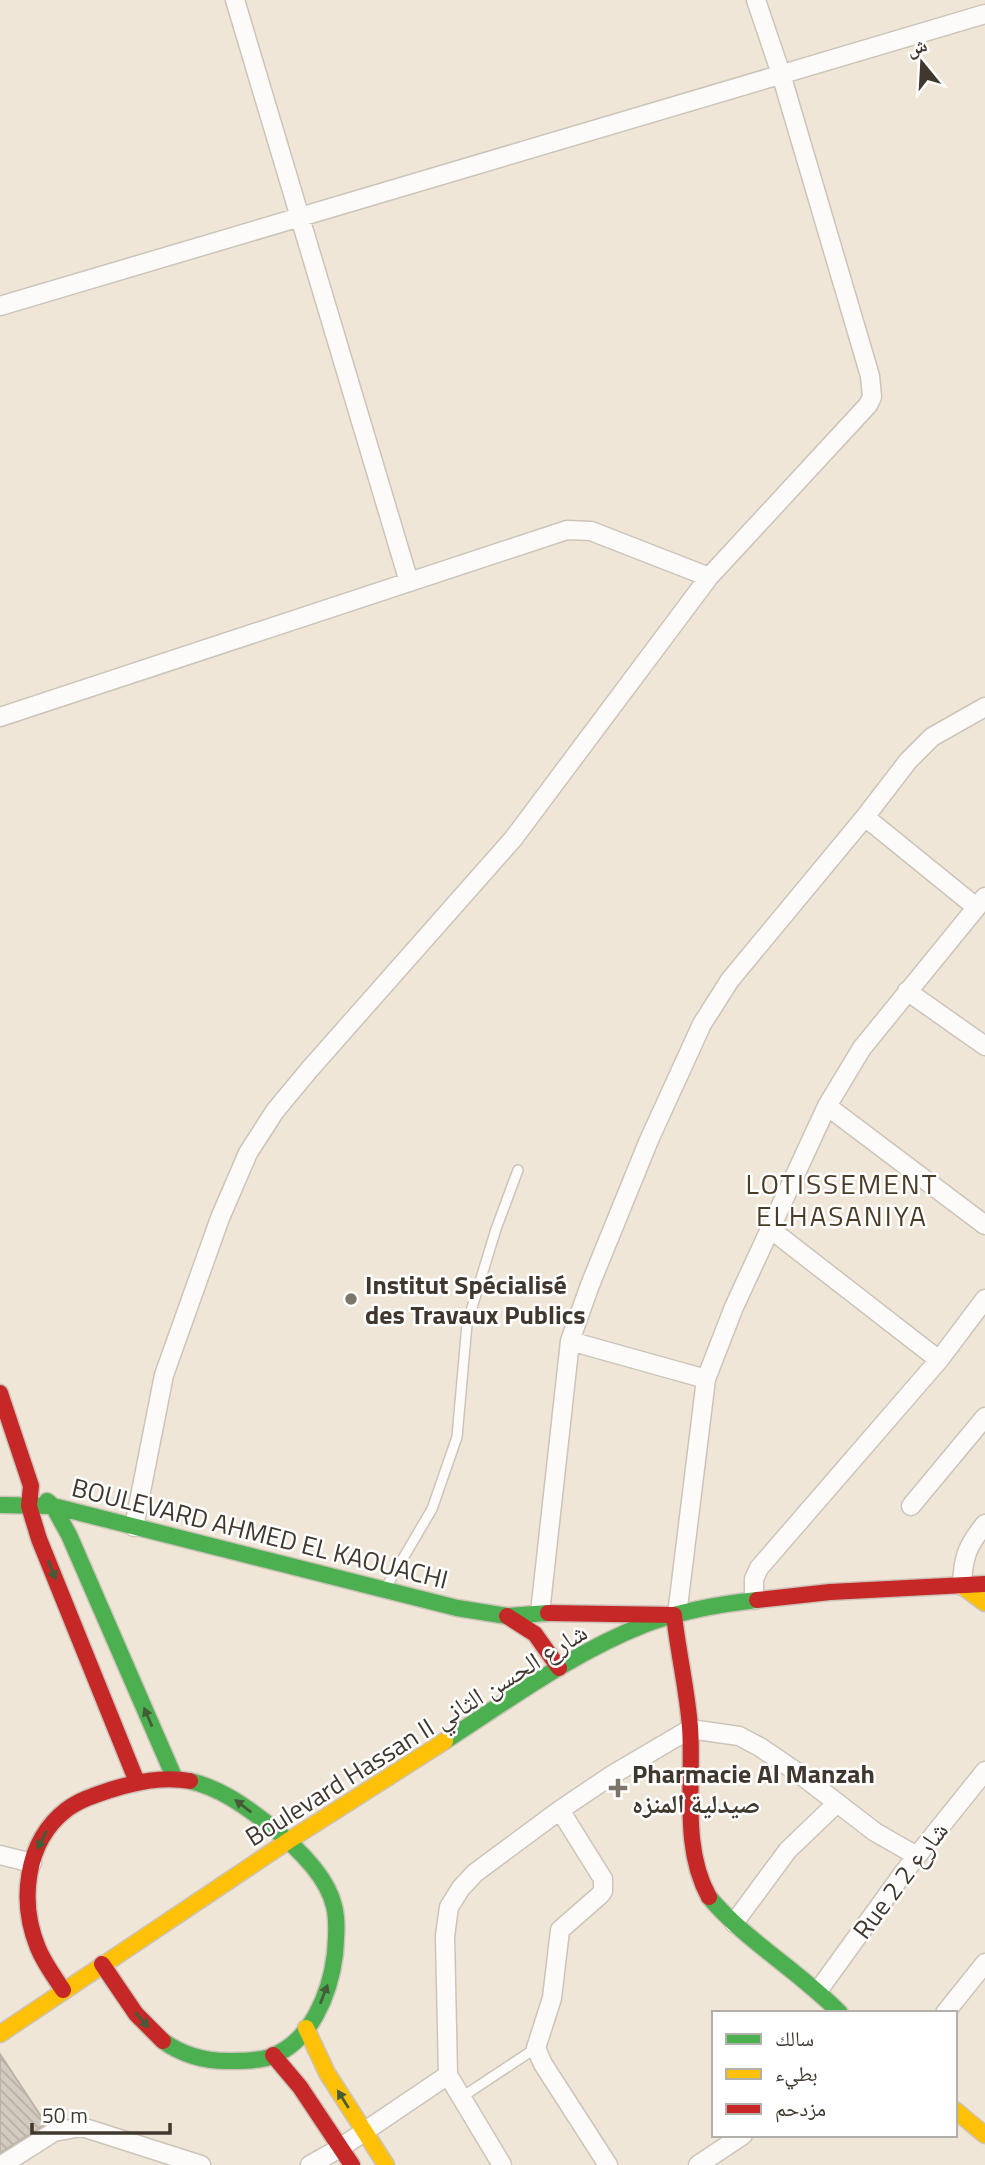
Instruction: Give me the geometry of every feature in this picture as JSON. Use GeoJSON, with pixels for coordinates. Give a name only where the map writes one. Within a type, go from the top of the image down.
{"type":"FeatureCollection","features":[{"type":"Feature","properties":{"kind":"street"},"geometry":{"type":"LineString","coordinates":[[235,0],[409,582]]}},
{"type":"Feature","properties":{"kind":"street"},"geometry":{"type":"LineString","coordinates":[[135,1527],[164,1375],[220,1218],[248,1153],[275,1111],[513,839],[709,577],[868,405],[872,397],[870,376],[781,74],[756,0]]}},
{"type":"Feature","properties":{"kind":"street"},"geometry":{"type":"LineString","coordinates":[[0,306],[985,15]]}},
{"type":"Feature","properties":{"kind":"street"},"geometry":{"type":"LineString","coordinates":[[0,717],[557,533],[578,529],[591,531],[709,577]]}},
{"type":"Feature","properties":{"kind":"street"},"geometry":{"type":"LineString","coordinates":[[540,1613],[570,1340],[644,1152],[702,1024],[730,980],[908,761],[932,737],[985,707]]}},
{"type":"Feature","properties":{"kind":"street"},"geometry":{"type":"LineString","coordinates":[[838,2011],[818,1991],[734,1923],[707,1894],[696,1871],[690,1729],[676,1615],[706,1379],[769,1228],[827,1106],[862,1048],[981,902],[865,817]]}},
{"type":"Feature","properties":{"kind":"street"},"geometry":{"type":"LineString","coordinates":[[907,991],[985,1046]]}},
{"type":"Feature","properties":{"kind":"street"},"geometry":{"type":"LineString","coordinates":[[827,1106],[985,1225]]}},
{"type":"Feature","properties":{"kind":"street"},"geometry":{"type":"LineString","coordinates":[[769,1228],[939,1360]]}},
{"type":"Feature","properties":{"kind":"street"},"geometry":{"type":"LineString","coordinates":[[754,1600],[754,1579],[759,1568],[939,1360],[985,1299]]}},
{"type":"Feature","properties":{"kind":"street"},"geometry":{"type":"LineString","coordinates":[[570,1340],[706,1379]]}},
{"type":"Feature","properties":{"kind":"street"},"geometry":{"type":"LineString","coordinates":[[0,1393],[30,1486],[29,1506],[39,1539],[137,1782]]}},
{"type":"Feature","properties":{"kind":"street"},"geometry":{"type":"LineString","coordinates":[[911,1506],[985,1417]]}},
{"type":"Feature","properties":{"kind":"street"},"geometry":{"type":"LineString","coordinates":[[30,1486],[53,1506],[69,1535],[175,1779]]}},
{"type":"Feature","properties":{"kind":"street","name":"BOULEVARD AHMED EL KAOUACHI"},"geometry":{"type":"LineString","coordinates":[[0,1505],[53,1506],[457,1608],[507,1616],[540,1613],[676,1615]]}},
{"type":"Feature","properties":{"kind":"street"},"geometry":{"type":"LineString","coordinates":[[985,1524],[966,1551],[962,1586],[985,1603]]}},
{"type":"Feature","properties":{"kind":"street","name":"Boulevard Hassan II شارع الحسن الثاني"},"geometry":{"type":"LineString","coordinates":[[0,2034],[288,1841],[559,1668],[595,1648],[676,1615],[754,1600],[862,1590],[985,1584]]}},
{"type":"Feature","properties":{"kind":"street","name":"BOULEVARD AHMED EL KAOUACHI"},"geometry":{"type":"LineString","coordinates":[[507,1616],[535,1634],[559,1668]]}},
{"type":"Feature","properties":{"kind":"street"},"geometry":{"type":"LineString","coordinates":[[502,2165],[448,2075],[445,1936],[449,1906],[475,1873],[611,1775],[690,1729],[739,1736],[780,1760],[875,1832],[916,1856]]}},
{"type":"Feature","properties":{"kind":"street","name":"Rue 2 شارع 2"},"geometry":{"type":"LineString","coordinates":[[818,1991],[916,1856],[985,1771]]}},
{"type":"Feature","properties":{"kind":"street"},"geometry":{"type":"LineString","coordinates":[[63,1990],[40,1953],[30,1921],[27,1895],[32,1863],[46,1830],[67,1810],[92,1797],[137,1782],[175,1779],[200,1783],[226,1794],[288,1841],[309,1864],[335,1906],[336,1946],[331,1974],[321,2003],[296,2040],[273,2055],[215,2062],[176,2050],[158,2038],[135,2012],[102,1964]]}},
{"type":"Feature","properties":{"kind":"street"},"geometry":{"type":"LineString","coordinates":[[734,1923],[788,1850],[836,1804]]}},
{"type":"Feature","properties":{"kind":"street"},"geometry":{"type":"LineString","coordinates":[[560,1810],[604,1885],[600,1895],[559,1930],[552,1998],[536,2048],[543,2064],[608,2165]]}},
{"type":"Feature","properties":{"kind":"street"},"geometry":{"type":"LineString","coordinates":[[0,1855],[32,1863]]}},
{"type":"Feature","properties":{"kind":"street"},"geometry":{"type":"LineString","coordinates":[[947,2011],[983,1971]]}},
{"type":"Feature","properties":{"kind":"street"},"geometry":{"type":"LineString","coordinates":[[306,2028],[327,2073],[386,2165]]}},
{"type":"Feature","properties":{"kind":"street"},"geometry":{"type":"LineString","coordinates":[[273,2055],[300,2087],[352,2165]]}},
{"type":"Feature","properties":{"kind":"street"},"geometry":{"type":"LineString","coordinates":[[310,2165],[340,2148],[448,2075]]}},
{"type":"Feature","properties":{"kind":"street"},"geometry":{"type":"LineString","coordinates":[[957,2112],[985,2135]]}},
{"type":"Feature","properties":{"kind":"street"},"geometry":{"type":"LineString","coordinates":[[8,2163],[54,2132],[82,2127],[201,2165]]}},
{"type":"Feature","properties":{"kind":"street"},"geometry":{"type":"LineString","coordinates":[[698,2165],[740,2137]]}},
{"type":"Feature","properties":{"kind":"lane"},"geometry":{"type":"LineString","coordinates":[[384,1591],[432,1509],[457,1437],[467,1324],[496,1229],[518,1170]]}},
{"type":"Feature","properties":{"kind":"lane"},"geometry":{"type":"LineString","coordinates":[[462,2097],[536,2048]]}},
{"type":"Feature","properties":{"kind":"building"},"geometry":{"type":"Polygon","coordinates":[[[0,2054],[46,2124],[0,2153],[0,2054]]]}},
{"type":"Feature","properties":{"kind":"traffic: fast"},"geometry":{"type":"LineString","coordinates":[[47,1501],[53,1506],[69,1535],[175,1779]]}},
{"type":"Feature","properties":{"kind":"traffic: fast"},"geometry":{"type":"LineString","coordinates":[[0,1505],[53,1506],[457,1608],[507,1616],[548,1613]]}},
{"type":"Feature","properties":{"kind":"traffic: fast"},"geometry":{"type":"LineString","coordinates":[[445,1741],[543,1677],[619,1635],[659,1619],[715,1606],[757,1600]]}},
{"type":"Feature","properties":{"kind":"traffic: fast"},"geometry":{"type":"LineString","coordinates":[[163,2041],[196,2057],[214,2060],[256,2060],[284,2050],[297,2040],[316,2015],[328,1985],[335,1954],[334,1906],[324,1883],[307,1860],[241,1804],[212,1788],[190,1781]]}},
{"type":"Feature","properties":{"kind":"traffic: fast"},"geometry":{"type":"LineString","coordinates":[[709,1897],[739,1928],[838,2011]]}},
{"type":"Feature","properties":{"kind":"traffic: slow"},"geometry":{"type":"LineString","coordinates":[[962,1586],[985,1603]]}},
{"type":"Feature","properties":{"kind":"traffic: slow"},"geometry":{"type":"LineString","coordinates":[[0,2034],[288,1841],[445,1741]]}},
{"type":"Feature","properties":{"kind":"traffic: slow"},"geometry":{"type":"LineString","coordinates":[[306,2028],[327,2073],[386,2165]]}},
{"type":"Feature","properties":{"kind":"traffic: slow"},"geometry":{"type":"LineString","coordinates":[[957,2112],[985,2135]]}},
{"type":"Feature","properties":{"kind":"traffic: jam"},"geometry":{"type":"LineString","coordinates":[[0,1393],[31,1486],[29,1506],[39,1539],[137,1782]]}},
{"type":"Feature","properties":{"kind":"traffic: jam"},"geometry":{"type":"LineString","coordinates":[[757,1600],[830,1592],[985,1584]]}},
{"type":"Feature","properties":{"kind":"traffic: jam"},"geometry":{"type":"LineString","coordinates":[[548,1613],[674,1615],[690,1727],[692,1836],[700,1878],[709,1897]]}},
{"type":"Feature","properties":{"kind":"traffic: jam"},"geometry":{"type":"LineString","coordinates":[[507,1616],[535,1634],[559,1668]]}},
{"type":"Feature","properties":{"kind":"traffic: jam"},"geometry":{"type":"LineString","coordinates":[[63,1990],[40,1954],[29,1912],[30,1874],[42,1839],[52,1823],[66,1810],[93,1796],[150,1781],[190,1781]]}},
{"type":"Feature","properties":{"kind":"traffic: jam"},"geometry":{"type":"LineString","coordinates":[[102,1964],[136,2014],[163,2041]]}},
{"type":"Feature","properties":{"kind":"traffic: jam"},"geometry":{"type":"LineString","coordinates":[[273,2055],[300,2087],[352,2165]]}},
{"type":"Feature","properties":{"kind":"place","name":"Institut Spécialisé des Travaux Publics"},"geometry":{"type":"Point","coordinates":[351,1299]}},
{"type":"Feature","properties":{"kind":"place","name":"Pharmacie Al Manzah صيدلية المنزه"},"geometry":{"type":"Point","coordinates":[618,1788]}},
{"type":"Feature","properties":{"kind":"district","name":"LOTISSEMENT ELHASANIYA"},"geometry":{"type":"Point","coordinates":[842,1199]}}]}
